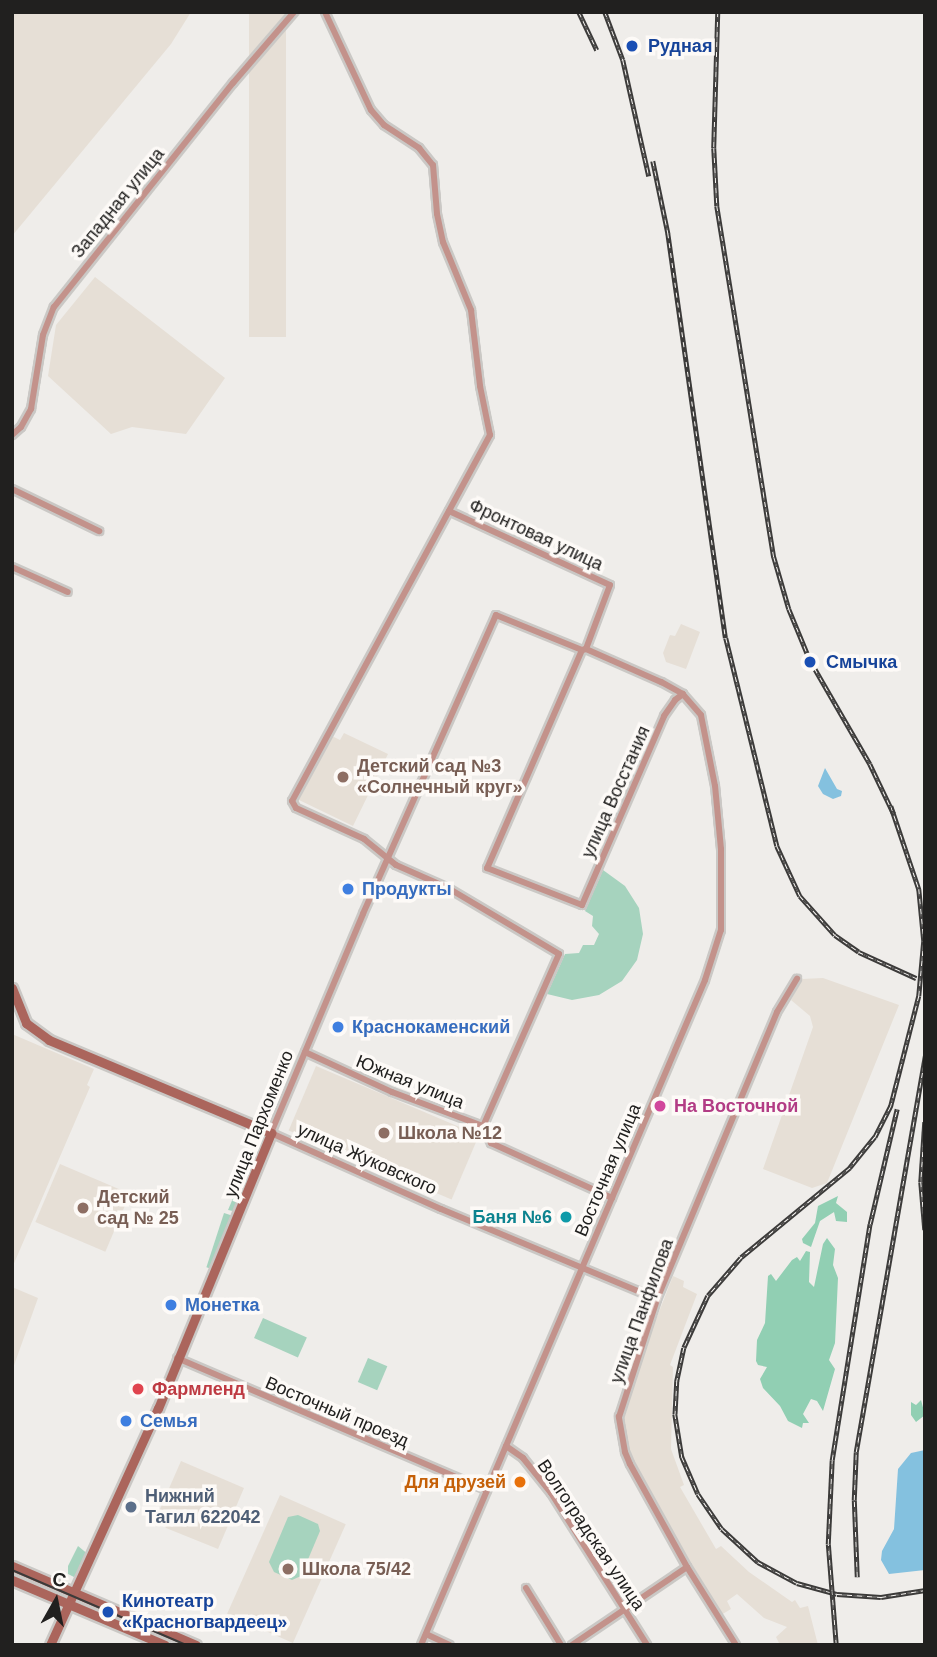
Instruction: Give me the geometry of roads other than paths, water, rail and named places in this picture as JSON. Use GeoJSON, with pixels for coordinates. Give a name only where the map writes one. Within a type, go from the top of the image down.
{"type":"FeatureCollection","features":[{"type":"Feature","properties":{"kind":"street","name":"Западная улица"},"geometry":{"type":"LineString","coordinates":[[12,435],[21,427],[31,409],[43,335],[54,307],[233,82],[294,12]]}},
{"type":"Feature","properties":{"kind":"street"},"geometry":{"type":"LineString","coordinates":[[325,12],[372,110],[384,125],[419,148],[433,166],[437,215],[443,242],[471,310],[480,386],[490,435],[307,768],[292,801],[296,808],[364,839],[387,859],[448,888],[559,954],[483,1126]]}},
{"type":"Feature","properties":{"kind":"street"},"geometry":{"type":"LineString","coordinates":[[12,489],[99,531]]}},
{"type":"Feature","properties":{"kind":"street","name":"Фронтовая улица"},"geometry":{"type":"LineString","coordinates":[[449,511],[610,585],[584,649]]}},
{"type":"Feature","properties":{"kind":"street"},"geometry":{"type":"LineString","coordinates":[[12,567],[68,592]]}},
{"type":"Feature","properties":{"kind":"street","name":"улица Пархоменко"},"geometry":{"type":"LineString","coordinates":[[50,1645],[158,1408],[304,1052],[496,615],[584,649]]}},
{"type":"Feature","properties":{"kind":"street"},"geometry":{"type":"LineString","coordinates":[[584,649],[683,694]]}},
{"type":"Feature","properties":{"kind":"street","name":"улица Восстания"},"geometry":{"type":"LineString","coordinates":[[584,649],[487,868],[582,905],[664,716],[675,700],[683,694]]}},
{"type":"Feature","properties":{"kind":"street","name":"Восточная улица"},"geometry":{"type":"LineString","coordinates":[[421,1645],[705,980],[721,930],[721,849],[713,774],[703,720],[683,694]]}},
{"type":"Feature","properties":{"kind":"street","name":"улица Панфилова"},"geometry":{"type":"LineString","coordinates":[[736,1645],[687,1567],[625,1452],[620,1426],[621,1412],[657,1299],[777,1012],[797,979]]}},
{"type":"Feature","properties":{"kind":"street","name":"улица Жуковского"},"geometry":{"type":"LineString","coordinates":[[12,988],[26,1023],[49,1041],[657,1299]]}},
{"type":"Feature","properties":{"kind":"street","name":"Южная улица"},"geometry":{"type":"LineString","coordinates":[[304,1052],[392,1092],[483,1126],[491,1143],[612,1198]]}},
{"type":"Feature","properties":{"kind":"street","name":"Восточный проезд"},"geometry":{"type":"LineString","coordinates":[[177,1358],[487,1490]]}},
{"type":"Feature","properties":{"kind":"street","name":"Волгоградская улица"},"geometry":{"type":"LineString","coordinates":[[506,1446],[523,1458],[551,1493],[648,1645]]}},
{"type":"Feature","properties":{"kind":"street"},"geometry":{"type":"LineString","coordinates":[[12,1566],[196,1645]]}},
{"type":"Feature","properties":{"kind":"street"},"geometry":{"type":"LineString","coordinates":[[572,1645],[687,1567]]}},
{"type":"Feature","properties":{"kind":"street"},"geometry":{"type":"LineString","coordinates":[[12,1580],[165,1645]]}},
{"type":"Feature","properties":{"kind":"street"},"geometry":{"type":"LineString","coordinates":[[526,1588],[561,1645]]}},
{"type":"Feature","properties":{"kind":"street"},"geometry":{"type":"LineString","coordinates":[[426,1634],[450,1645]]}},
{"type":"Feature","properties":{"kind":"water"},"geometry":{"type":"Polygon","coordinates":[[[825,768],[837,789],[842,791],[841,796],[833,799],[823,794],[818,786],[825,768]]]}},
{"type":"Feature","properties":{"kind":"water"},"geometry":{"type":"Polygon","coordinates":[[[925,1450],[925,1570],[889,1574],[881,1560],[882,1551],[894,1529],[898,1469],[911,1453],[925,1450]]]}},
{"type":"Feature","properties":{"kind":"tram line"},"geometry":{"type":"LineString","coordinates":[[12,1570],[186,1645]]}},
{"type":"Feature","properties":{"kind":"railway"},"geometry":{"type":"LineString","coordinates":[[579,12],[597,50]]}},
{"type":"Feature","properties":{"kind":"railway"},"geometry":{"type":"LineString","coordinates":[[605,12],[623,60],[649,176]]}},
{"type":"Feature","properties":{"kind":"railway"},"geometry":{"type":"LineString","coordinates":[[718,12],[714,148],[717,206],[774,557],[789,609],[810,660],[870,764],[894,814]]}},
{"type":"Feature","properties":{"kind":"railway"},"geometry":{"type":"LineString","coordinates":[[653,161],[668,233],[726,638],[777,846],[800,896],[835,935],[859,952],[916,978]]}},
{"type":"Feature","properties":{"kind":"railway"},"geometry":{"type":"LineString","coordinates":[[891,806],[919,889],[924,941],[919,996],[891,1106],[875,1137],[850,1168],[741,1258],[708,1296],[684,1348],[677,1381],[675,1414],[682,1457],[698,1494],[722,1529],[758,1562],[797,1583],[837,1594],[881,1597],[925,1590]]}},
{"type":"Feature","properties":{"kind":"railway"},"geometry":{"type":"LineString","coordinates":[[857,1577],[854,1500],[856,1452],[925,1056]]}},
{"type":"Feature","properties":{"kind":"railway"},"geometry":{"type":"LineString","coordinates":[[836,1645],[828,1544],[832,1460],[870,1224],[897,1109]]}},
{"type":"Feature","properties":{"kind":"railway"},"geometry":{"type":"LineString","coordinates":[[925,1122],[921,1182],[925,1230]]}},
{"type":"Feature","properties":{"kind":"place","name":"Рудная"},"geometry":{"type":"Point","coordinates":[632,46]}},
{"type":"Feature","properties":{"kind":"place","name":"Смычка"},"geometry":{"type":"Point","coordinates":[810,662]}},
{"type":"Feature","properties":{"kind":"place","name":"Детский сад №3 «Солнечный круг»"},"geometry":{"type":"Point","coordinates":[343,777]}},
{"type":"Feature","properties":{"kind":"place","name":"Продукты"},"geometry":{"type":"Point","coordinates":[348,889]}},
{"type":"Feature","properties":{"kind":"place","name":"Краснокаменский"},"geometry":{"type":"Point","coordinates":[338,1027]}},
{"type":"Feature","properties":{"kind":"place","name":"На Восточной"},"geometry":{"type":"Point","coordinates":[660,1106]}},
{"type":"Feature","properties":{"kind":"place","name":"Школа №12"},"geometry":{"type":"Point","coordinates":[384,1133]}},
{"type":"Feature","properties":{"kind":"place","name":"Детский сад № 25"},"geometry":{"type":"Point","coordinates":[83,1208]}},
{"type":"Feature","properties":{"kind":"place","name":"Баня №6"},"geometry":{"type":"Point","coordinates":[566,1217]}},
{"type":"Feature","properties":{"kind":"place","name":"Монетка"},"geometry":{"type":"Point","coordinates":[171,1305]}},
{"type":"Feature","properties":{"kind":"place","name":"Фармленд"},"geometry":{"type":"Point","coordinates":[138,1389]}},
{"type":"Feature","properties":{"kind":"place","name":"Семья"},"geometry":{"type":"Point","coordinates":[126,1421]}},
{"type":"Feature","properties":{"kind":"place","name":"Для друзей"},"geometry":{"type":"Point","coordinates":[520,1482]}},
{"type":"Feature","properties":{"kind":"place","name":"Нижний Тагил 622042"},"geometry":{"type":"Point","coordinates":[131,1507]}},
{"type":"Feature","properties":{"kind":"place","name":"Школа 75/42"},"geometry":{"type":"Point","coordinates":[288,1569]}},
{"type":"Feature","properties":{"kind":"place","name":"Кинотеатр «Красногвардеец»"},"geometry":{"type":"Point","coordinates":[108,1612]}}]}
